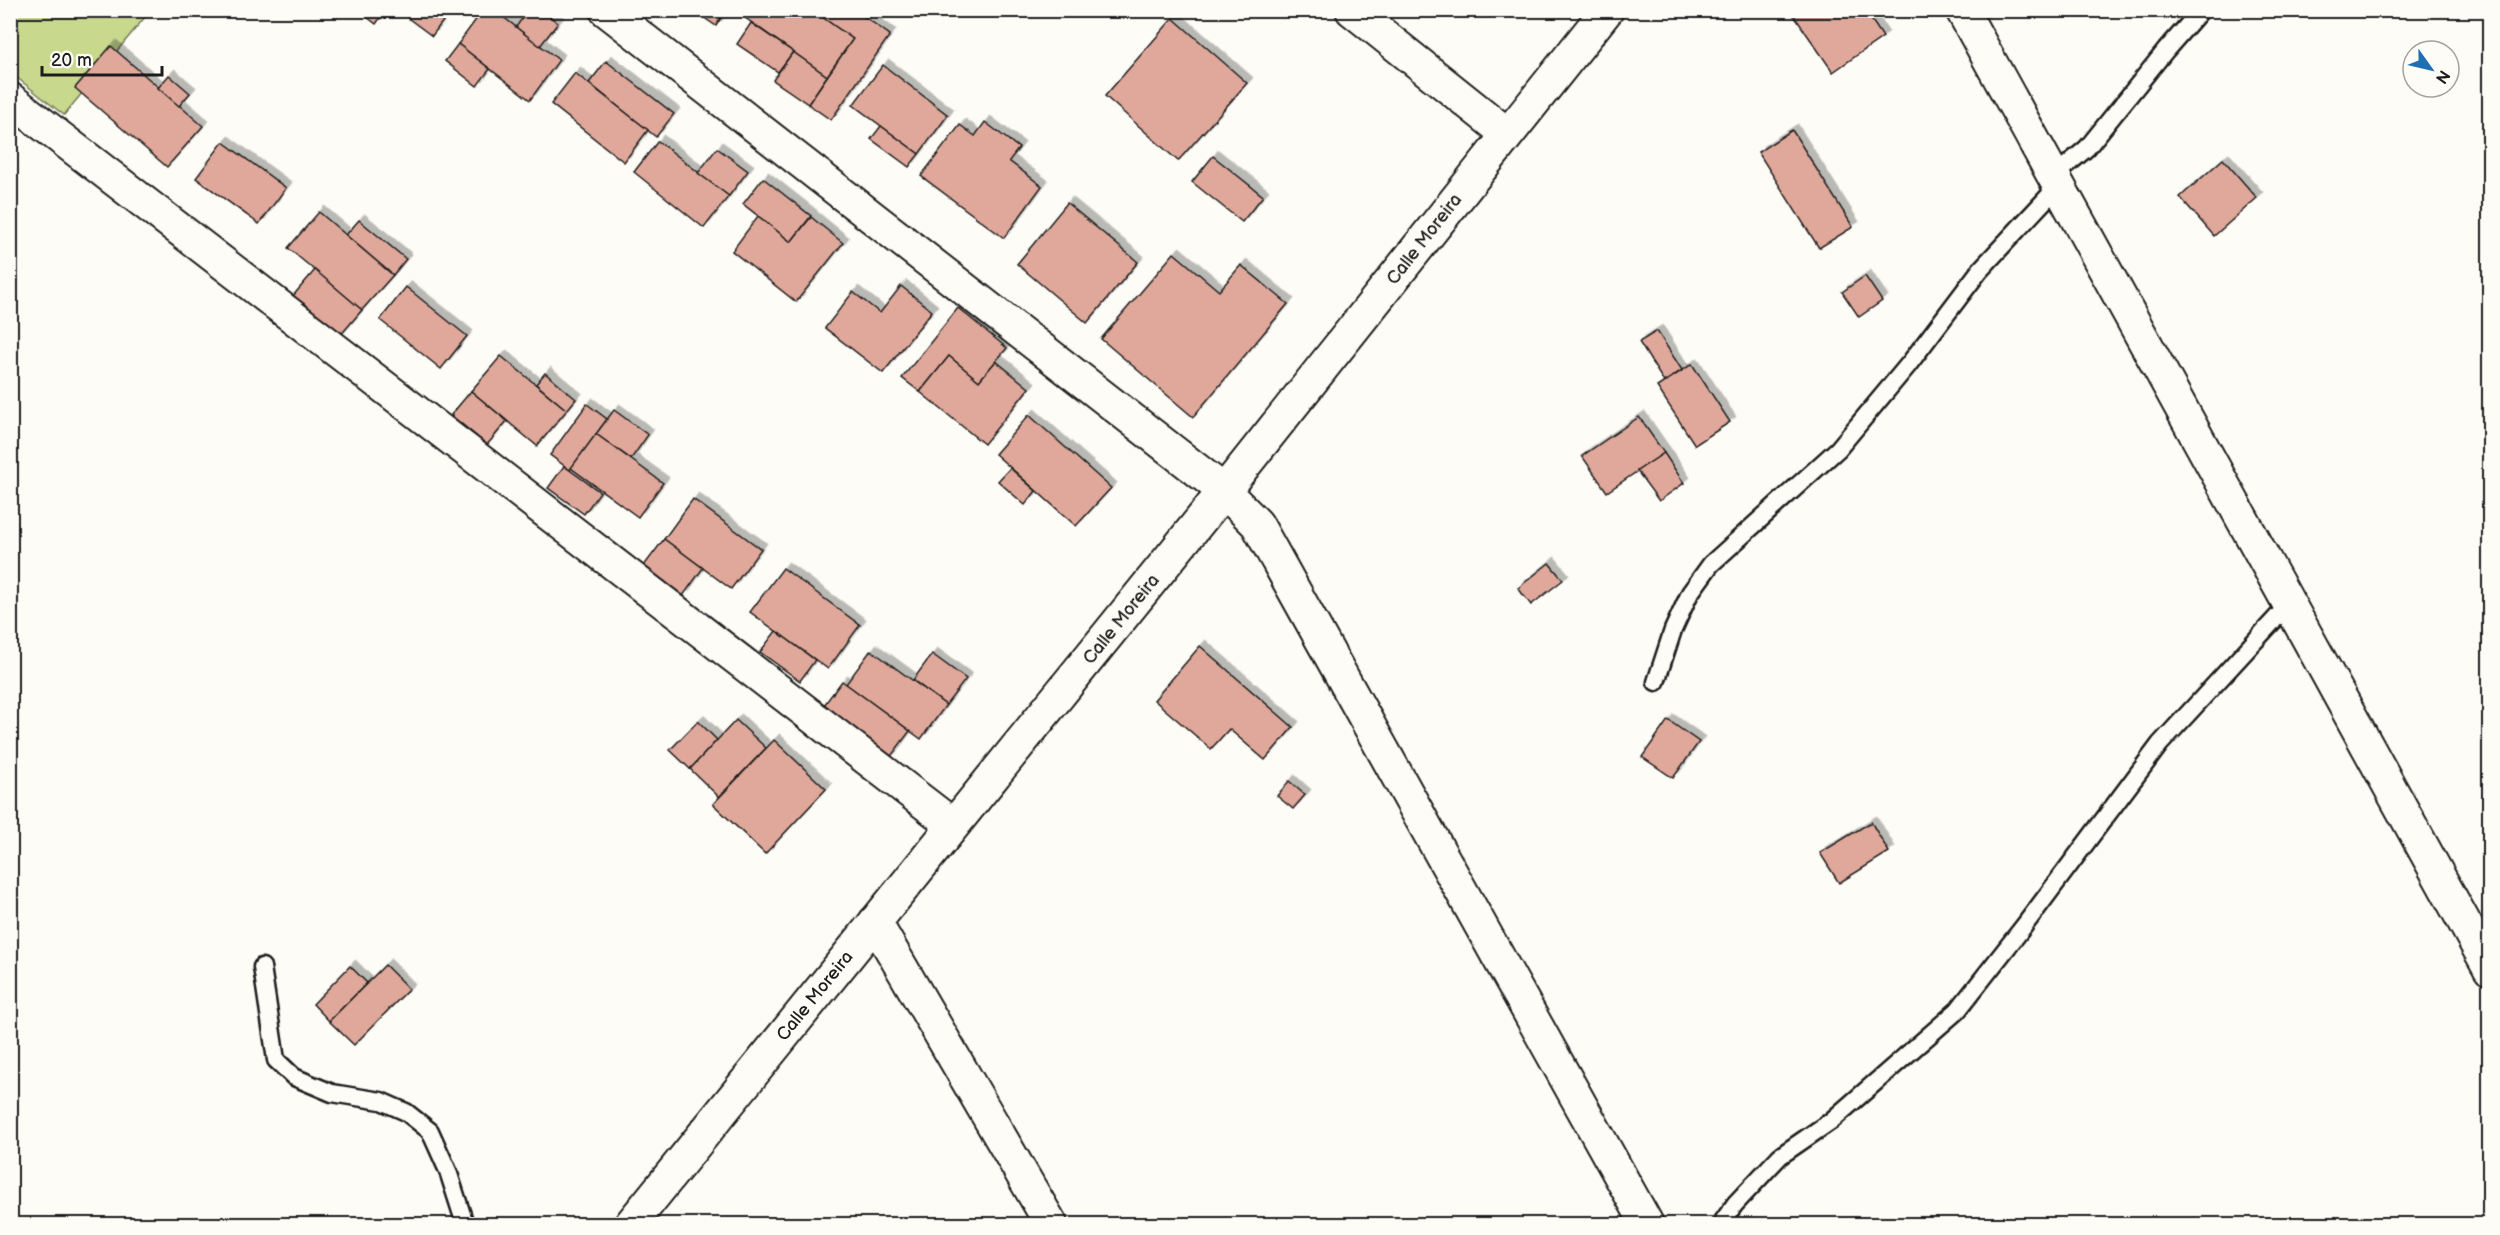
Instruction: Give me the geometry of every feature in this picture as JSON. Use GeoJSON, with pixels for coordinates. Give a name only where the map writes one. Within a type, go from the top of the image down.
{"type":"FeatureCollection","features":[{"type":"Feature","properties":{"kind":"street"},"geometry":{"type":"LineString","coordinates":[[606,10],[1224,490],[1257,524],[1647,1224]]}},
{"type":"Feature","properties":{"kind":"street"},"geometry":{"type":"LineString","coordinates":[[1352,10],[1507,134]]}},
{"type":"Feature","properties":{"kind":"street","name":"Calle Moreira"},"geometry":{"type":"LineString","coordinates":[[631,1224],[1224,490],[1607,10]]}},
{"type":"Feature","properties":{"kind":"street"},"geometry":{"type":"LineString","coordinates":[[1962,10],[2490,969]]}},
{"type":"Feature","properties":{"kind":"street"},"geometry":{"type":"LineString","coordinates":[[10,99],[953,825]]}},
{"type":"Feature","properties":{"kind":"street"},"geometry":{"type":"LineString","coordinates":[[875,922],[1051,1224]]}},
{"type":"Feature","properties":{"kind":"lane"},"geometry":{"type":"LineString","coordinates":[[1656,682],[1673,630],[1690,593],[1711,564],[1838,449],[1909,364],[1980,270],[2087,148],[2201,10]]}},
{"type":"Feature","properties":{"kind":"lane"},"geometry":{"type":"LineString","coordinates":[[1721,1224],[1735,1204],[1780,1156],[1831,1121],[1958,1010],[2160,744],[2289,604]]}},
{"type":"Feature","properties":{"kind":"lane"},"geometry":{"type":"LineString","coordinates":[[262,967],[276,1060],[294,1077],[332,1093],[381,1101],[406,1113],[430,1131],[448,1171],[465,1224]]}},
{"type":"Feature","properties":{"kind":"green space"},"geometry":{"type":"Polygon","coordinates":[[[10,11],[150,11],[64,115],[11,73],[10,11]]]}},
{"type":"Feature","properties":{"kind":"building"},"geometry":{"type":"Polygon","coordinates":[[[358,10],[386,10],[376,24],[358,10]]]}},
{"type":"Feature","properties":{"kind":"building"},"geometry":{"type":"Polygon","coordinates":[[[397,10],[451,10],[432,36],[397,10]]]}},
{"type":"Feature","properties":{"kind":"building"},"geometry":{"type":"Polygon","coordinates":[[[483,10],[494,10],[559,60],[530,100],[458,44],[483,10]]]}},
{"type":"Feature","properties":{"kind":"building"},"geometry":{"type":"Polygon","coordinates":[[[528,10],[542,10],[558,23],[540,46],[516,27],[528,10]]]}},
{"type":"Feature","properties":{"kind":"building"},"geometry":{"type":"Polygon","coordinates":[[[693,10],[726,10],[716,26],[693,10]]]}},
{"type":"Feature","properties":{"kind":"building"},"geometry":{"type":"Polygon","coordinates":[[[734,10],[813,10],[853,39],[827,76],[734,10]]]}},
{"type":"Feature","properties":{"kind":"building"},"geometry":{"type":"Polygon","coordinates":[[[821,10],[855,10],[890,35],[831,120],[808,104],[853,39],[818,14],[821,10]]]}},
{"type":"Feature","properties":{"kind":"building"},"geometry":{"type":"Polygon","coordinates":[[[1790,10],[1865,10],[1883,37],[1833,72],[1790,10]]]}},
{"type":"Feature","properties":{"kind":"building"},"geometry":{"type":"Polygon","coordinates":[[[1173,18],[1247,83],[1178,161],[1105,96],[1173,18]]]}},
{"type":"Feature","properties":{"kind":"building"},"geometry":{"type":"Polygon","coordinates":[[[751,23],[793,52],[778,72],[737,44],[751,23]]]}},
{"type":"Feature","properties":{"kind":"building"},"geometry":{"type":"Polygon","coordinates":[[[458,44],[490,69],[477,86],[445,61],[458,44]]]}},
{"type":"Feature","properties":{"kind":"building"},"geometry":{"type":"Polygon","coordinates":[[[111,46],[203,126],[167,167],[75,88],[111,46]]]}},
{"type":"Feature","properties":{"kind":"building"},"geometry":{"type":"Polygon","coordinates":[[[793,52],[827,76],[808,104],[773,80],[793,52]]]}},
{"type":"Feature","properties":{"kind":"building"},"geometry":{"type":"Polygon","coordinates":[[[606,61],[674,114],[656,137],[589,83],[606,61]]]}},
{"type":"Feature","properties":{"kind":"building"},"geometry":{"type":"Polygon","coordinates":[[[883,65],[948,115],[919,154],[853,105],[883,65]]]}},
{"type":"Feature","properties":{"kind":"building"},"geometry":{"type":"Polygon","coordinates":[[[575,73],[648,130],[624,162],[551,104],[575,73]]]}},
{"type":"Feature","properties":{"kind":"building"},"geometry":{"type":"Polygon","coordinates":[[[169,75],[190,93],[179,106],[158,88],[169,75]]]}},
{"type":"Feature","properties":{"kind":"building"},"geometry":{"type":"Polygon","coordinates":[[[985,122],[1019,148],[1009,161],[1042,186],[1004,238],[921,176],[960,125],[975,136],[985,122]]]}},
{"type":"Feature","properties":{"kind":"building"},"geometry":{"type":"Polygon","coordinates":[[[881,126],[919,154],[909,167],[871,139],[881,126]]]}},
{"type":"Feature","properties":{"kind":"building"},"geometry":{"type":"Polygon","coordinates":[[[1792,130],[1853,227],[1819,248],[1758,152],[1792,130]]]}},
{"type":"Feature","properties":{"kind":"building"},"geometry":{"type":"Polygon","coordinates":[[[658,141],[729,196],[704,228],[634,172],[658,141]]]}},
{"type":"Feature","properties":{"kind":"building"},"geometry":{"type":"Polygon","coordinates":[[[223,142],[286,188],[259,224],[196,178],[223,142]]]}},
{"type":"Feature","properties":{"kind":"building"},"geometry":{"type":"Polygon","coordinates":[[[717,148],[748,171],[729,196],[698,173],[717,148]]]}},
{"type":"Feature","properties":{"kind":"building"},"geometry":{"type":"Polygon","coordinates":[[[1213,156],[1263,196],[1242,222],[1192,182],[1213,156]]]}},
{"type":"Feature","properties":{"kind":"building"},"geometry":{"type":"Polygon","coordinates":[[[2223,159],[2257,198],[2214,236],[2180,197],[2223,159]]]}},
{"type":"Feature","properties":{"kind":"building"},"geometry":{"type":"Polygon","coordinates":[[[763,178],[811,216],[791,242],[743,204],[763,178]]]}},
{"type":"Feature","properties":{"kind":"building"},"geometry":{"type":"Polygon","coordinates":[[[1067,203],[1138,262],[1087,323],[1017,264],[1067,203]]]}},
{"type":"Feature","properties":{"kind":"building"},"geometry":{"type":"Polygon","coordinates":[[[319,212],[393,275],[362,310],[288,248],[319,212]]]}},
{"type":"Feature","properties":{"kind":"building"},"geometry":{"type":"Polygon","coordinates":[[[758,216],[791,242],[811,217],[843,243],[796,302],[732,251],[758,216]]]}},
{"type":"Feature","properties":{"kind":"building"},"geometry":{"type":"Polygon","coordinates":[[[359,220],[406,259],[393,275],[346,235],[359,220]]]}},
{"type":"Feature","properties":{"kind":"building"},"geometry":{"type":"Polygon","coordinates":[[[1174,253],[1219,291],[1241,265],[1288,304],[1193,417],[1101,339],[1174,253]]]}},
{"type":"Feature","properties":{"kind":"building"},"geometry":{"type":"Polygon","coordinates":[[[315,270],[362,310],[339,337],[292,297],[315,270]]]}},
{"type":"Feature","properties":{"kind":"building"},"geometry":{"type":"Polygon","coordinates":[[[1865,276],[1882,301],[1859,317],[1842,292],[1865,276]]]}},
{"type":"Feature","properties":{"kind":"building"},"geometry":{"type":"Polygon","coordinates":[[[901,286],[932,311],[883,373],[825,328],[853,292],[880,313],[901,286]]]}},
{"type":"Feature","properties":{"kind":"building"},"geometry":{"type":"Polygon","coordinates":[[[406,287],[467,336],[441,369],[380,320],[406,287]]]}},
{"type":"Feature","properties":{"kind":"building"},"geometry":{"type":"Polygon","coordinates":[[[958,308],[1007,348],[979,381],[949,356],[920,392],[902,378],[958,308]]]}},
{"type":"Feature","properties":{"kind":"building"},"geometry":{"type":"Polygon","coordinates":[[[1657,331],[1682,370],[1664,382],[1639,342],[1657,331]]]}},
{"type":"Feature","properties":{"kind":"building"},"geometry":{"type":"Polygon","coordinates":[[[501,356],[567,410],[537,446],[471,391],[501,356]]]}},
{"type":"Feature","properties":{"kind":"building"},"geometry":{"type":"Polygon","coordinates":[[[949,356],[979,381],[996,361],[1029,388],[984,444],[920,392],[949,356]]]}},
{"type":"Feature","properties":{"kind":"building"},"geometry":{"type":"Polygon","coordinates":[[[1692,364],[1730,422],[1695,445],[1657,387],[1692,364]]]}},
{"type":"Feature","properties":{"kind":"building"},"geometry":{"type":"Polygon","coordinates":[[[545,373],[576,399],[567,410],[536,384],[545,373]]]}},
{"type":"Feature","properties":{"kind":"building"},"geometry":{"type":"Polygon","coordinates":[[[471,391],[507,421],[487,445],[451,415],[471,391]]]}},
{"type":"Feature","properties":{"kind":"building"},"geometry":{"type":"Polygon","coordinates":[[[587,404],[607,419],[570,470],[550,455],[587,404]]]}},
{"type":"Feature","properties":{"kind":"building"},"geometry":{"type":"Polygon","coordinates":[[[614,410],[648,435],[631,459],[596,434],[614,410]]]}},
{"type":"Feature","properties":{"kind":"building"},"geometry":{"type":"Polygon","coordinates":[[[1029,415],[1111,488],[1076,526],[995,454],[1029,415]]]}},
{"type":"Feature","properties":{"kind":"building"},"geometry":{"type":"Polygon","coordinates":[[[1639,417],[1664,453],[1607,492],[1582,456],[1639,417]]]}},
{"type":"Feature","properties":{"kind":"building"},"geometry":{"type":"Polygon","coordinates":[[[596,434],[663,483],[638,517],[571,468],[596,434]]]}},
{"type":"Feature","properties":{"kind":"building"},"geometry":{"type":"Polygon","coordinates":[[[1664,453],[1684,483],[1659,501],[1637,471],[1664,453]]]}},
{"type":"Feature","properties":{"kind":"building"},"geometry":{"type":"Polygon","coordinates":[[[564,466],[600,492],[584,514],[548,488],[564,466]]]}},
{"type":"Feature","properties":{"kind":"building"},"geometry":{"type":"Polygon","coordinates":[[[1010,468],[1036,491],[1025,505],[998,481],[1010,468]]]}},
{"type":"Feature","properties":{"kind":"building"},"geometry":{"type":"Polygon","coordinates":[[[693,499],[761,549],[731,589],[664,539],[693,499]]]}},
{"type":"Feature","properties":{"kind":"building"},"geometry":{"type":"Polygon","coordinates":[[[664,539],[703,568],[683,596],[643,567],[664,539]]]}},
{"type":"Feature","properties":{"kind":"building"},"geometry":{"type":"Polygon","coordinates":[[[1549,563],[1563,580],[1531,605],[1518,588],[1549,563]]]}},
{"type":"Feature","properties":{"kind":"building"},"geometry":{"type":"Polygon","coordinates":[[[783,568],[860,625],[828,669],[750,612],[783,568]]]}},
{"type":"Feature","properties":{"kind":"building"},"geometry":{"type":"Polygon","coordinates":[[[776,631],[815,660],[800,681],[760,652],[776,631]]]}},
{"type":"Feature","properties":{"kind":"building"},"geometry":{"type":"Polygon","coordinates":[[[1200,646],[1293,727],[1265,760],[1229,729],[1211,749],[1154,700],[1200,646]]]}},
{"type":"Feature","properties":{"kind":"building"},"geometry":{"type":"Polygon","coordinates":[[[871,650],[946,705],[921,739],[846,684],[871,650]]]}},
{"type":"Feature","properties":{"kind":"building"},"geometry":{"type":"Polygon","coordinates":[[[932,654],[966,679],[946,705],[913,680],[932,654]]]}},
{"type":"Feature","properties":{"kind":"building"},"geometry":{"type":"Polygon","coordinates":[[[842,681],[910,731],[889,759],[821,709],[842,681]]]}},
{"type":"Feature","properties":{"kind":"building"},"geometry":{"type":"Polygon","coordinates":[[[736,720],[766,748],[719,797],[690,769],[736,720]]]}},
{"type":"Feature","properties":{"kind":"building"},"geometry":{"type":"Polygon","coordinates":[[[1668,720],[1699,742],[1673,778],[1642,757],[1668,720]]]}},
{"type":"Feature","properties":{"kind":"building"},"geometry":{"type":"Polygon","coordinates":[[[698,721],[717,740],[690,769],[670,750],[698,721]]]}},
{"type":"Feature","properties":{"kind":"building"},"geometry":{"type":"Polygon","coordinates":[[[774,740],[826,789],[765,854],[713,804],[774,740]]]}},
{"type":"Feature","properties":{"kind":"building"},"geometry":{"type":"Polygon","coordinates":[[[1289,781],[1305,795],[1293,809],[1277,796],[1289,781]]]}},
{"type":"Feature","properties":{"kind":"building"},"geometry":{"type":"Polygon","coordinates":[[[1871,822],[1889,852],[1839,883],[1820,853],[1871,822]]]}},
{"type":"Feature","properties":{"kind":"building"},"geometry":{"type":"Polygon","coordinates":[[[385,965],[409,989],[354,1045],[329,1021],[385,965]]]}},
{"type":"Feature","properties":{"kind":"building"},"geometry":{"type":"Polygon","coordinates":[[[350,966],[367,983],[329,1021],[313,1004],[350,966]]]}}]}
